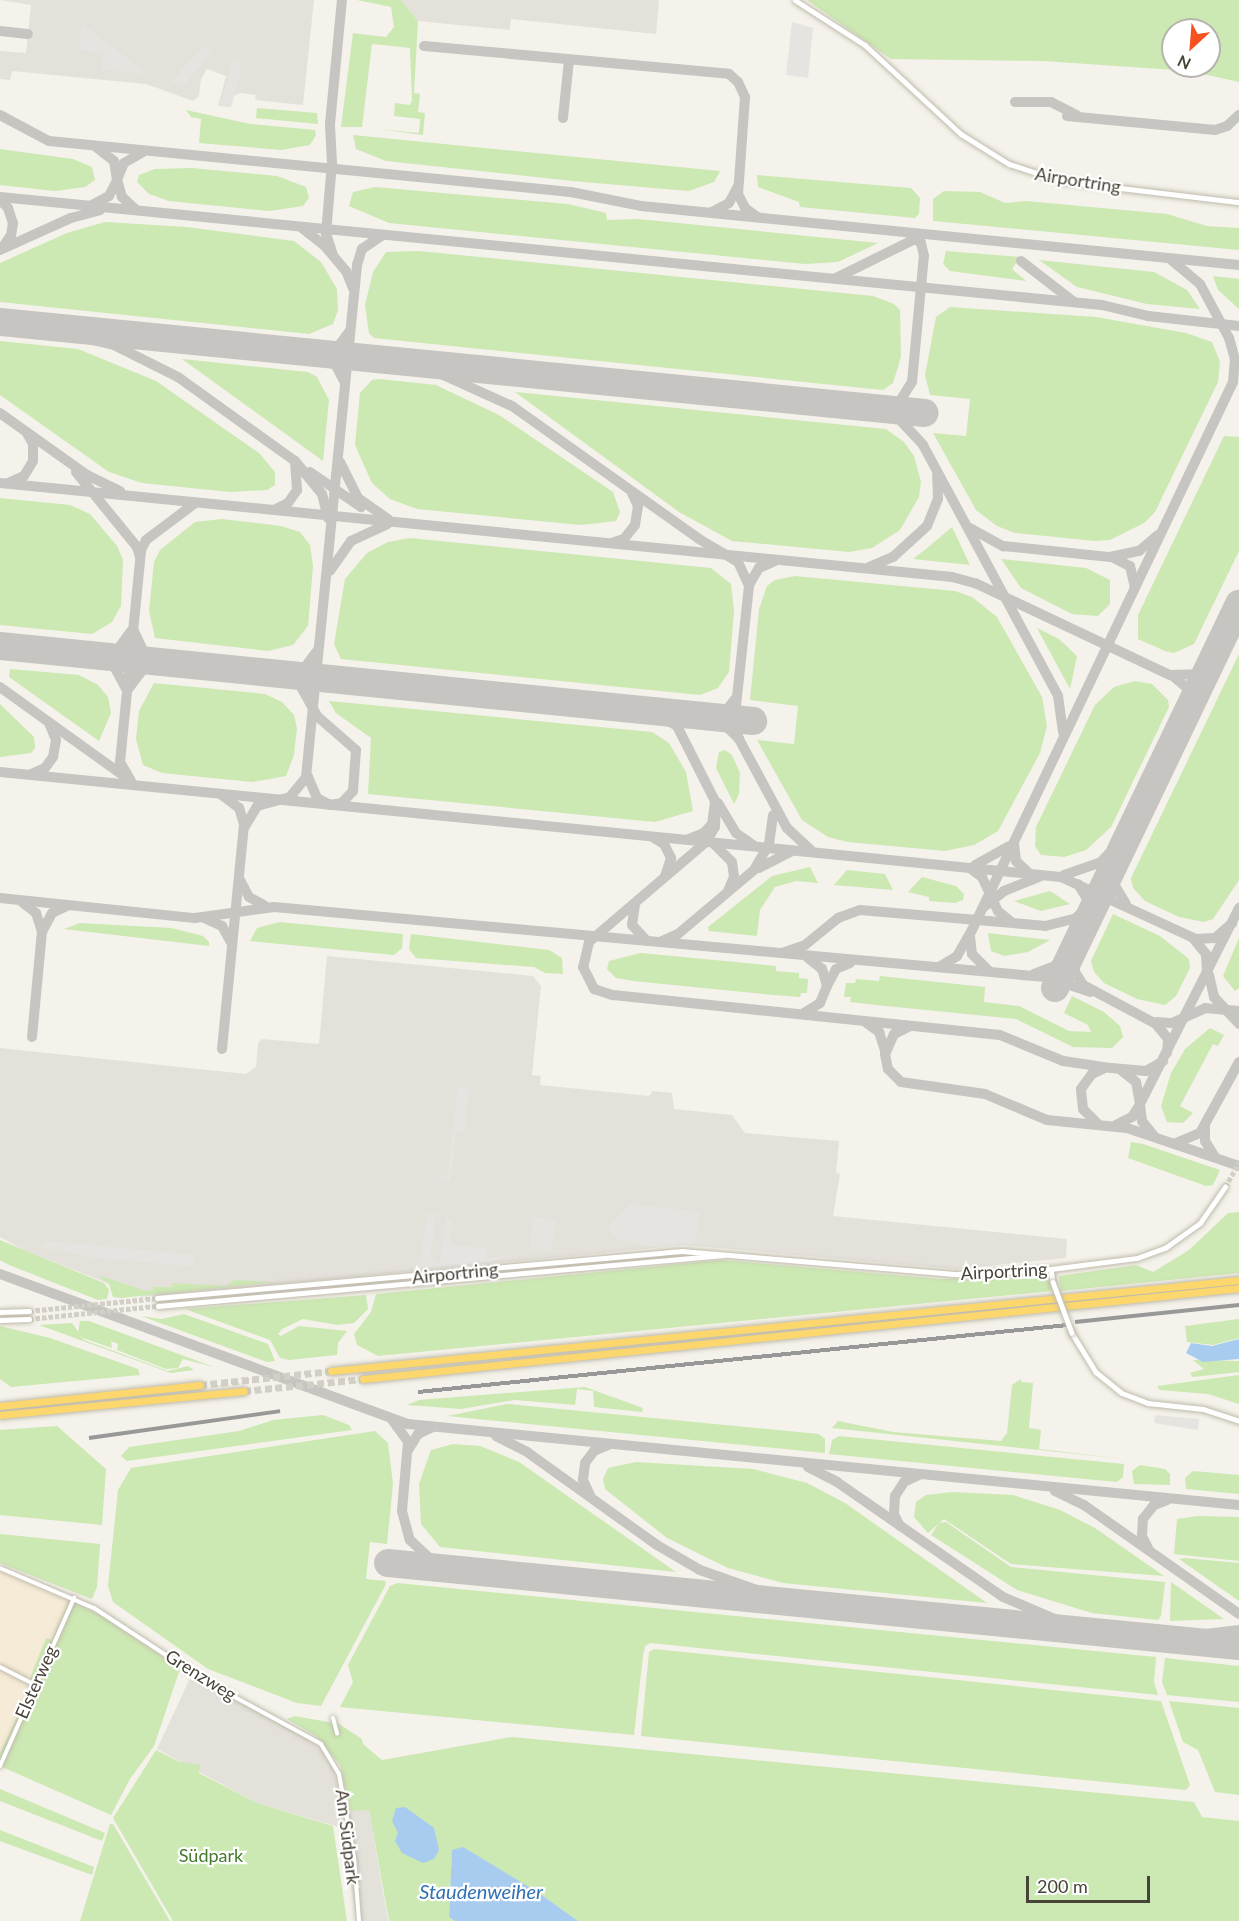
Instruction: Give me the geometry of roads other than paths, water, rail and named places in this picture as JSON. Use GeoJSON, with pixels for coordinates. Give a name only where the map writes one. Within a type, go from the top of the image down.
{"type":"FeatureCollection","features":[{"type":"Feature","properties":{"kind":"highway"},"geometry":{"type":"LineString","coordinates":[[331,1371],[1239,1280]]}},
{"type":"Feature","properties":{"kind":"highway"},"geometry":{"type":"LineString","coordinates":[[363,1379],[1239,1288]]}},
{"type":"Feature","properties":{"kind":"highway"},"geometry":{"type":"LineString","coordinates":[[0,1404],[22,1404],[200,1385]]}},
{"type":"Feature","properties":{"kind":"highway"},"geometry":{"type":"LineString","coordinates":[[0,1416],[244,1391]]}},
{"type":"Feature","properties":{"kind":"street","name":"Airportring"},"geometry":{"type":"LineString","coordinates":[[795,0],[884,60],[961,134],[992,155],[1029,172],[1062,181],[1239,202]]}},
{"type":"Feature","properties":{"kind":"street","name":"Airportring"},"geometry":{"type":"LineString","coordinates":[[157,1298],[669,1251],[754,1255],[949,1274],[1050,1269],[1122,1261],[1159,1251],[1200,1223],[1225,1187]]}},
{"type":"Feature","properties":{"kind":"street","name":"Airportring"},"geometry":{"type":"LineString","coordinates":[[158,1306],[699,1256],[754,1255]]}},
{"type":"Feature","properties":{"kind":"street"},"geometry":{"type":"LineString","coordinates":[[1050,1269],[1072,1333],[1096,1372],[1122,1392],[1148,1403],[1203,1409],[1239,1421]]}},
{"type":"Feature","properties":{"kind":"street"},"geometry":{"type":"LineString","coordinates":[[0,1312],[29,1311]]}},
{"type":"Feature","properties":{"kind":"street"},"geometry":{"type":"LineString","coordinates":[[0,1320],[29,1319]]}},
{"type":"Feature","properties":{"kind":"street","name":"Grenzweg"},"geometry":{"type":"LineString","coordinates":[[0,1568],[72,1597],[126,1627],[218,1688],[310,1735],[330,1755]]}},
{"type":"Feature","properties":{"kind":"street","name":"Elsterweg"},"geometry":{"type":"LineString","coordinates":[[0,1766],[72,1597]]}},
{"type":"Feature","properties":{"kind":"street"},"geometry":{"type":"LineString","coordinates":[[0,1667],[34,1684]]}},
{"type":"Feature","properties":{"kind":"street"},"geometry":{"type":"LineString","coordinates":[[333,1718],[337,1733]]}},
{"type":"Feature","properties":{"kind":"street","name":"Am Südpark"},"geometry":{"type":"LineString","coordinates":[[330,1755],[339,1774],[350,1832],[359,1921]]}},
{"type":"Feature","properties":{"kind":"water"},"geometry":{"type":"Polygon","coordinates":[[[1239,1339],[1239,1359],[1203,1362],[1186,1353],[1191,1343],[1212,1346],[1239,1339]]]}},
{"type":"Feature","properties":{"kind":"water"},"geometry":{"type":"Polygon","coordinates":[[[405,1807],[434,1828],[439,1850],[434,1859],[423,1863],[402,1853],[395,1841],[398,1833],[392,1821],[396,1808],[405,1807]]]}},
{"type":"Feature","properties":{"kind":"water","name":"Staudenweiher"},"geometry":{"type":"Polygon","coordinates":[[[463,1847],[539,1893],[578,1921],[455,1921],[449,1917],[452,1850],[463,1847]]]}},
{"type":"Feature","properties":{"kind":"tunnel"},"geometry":{"type":"LineString","coordinates":[[1225,1187],[1239,1163]]}},
{"type":"Feature","properties":{"kind":"tunnel"},"geometry":{"type":"LineString","coordinates":[[29,1311],[157,1298]]}},
{"type":"Feature","properties":{"kind":"tunnel"},"geometry":{"type":"LineString","coordinates":[[29,1319],[158,1306]]}},
{"type":"Feature","properties":{"kind":"tunnel"},"geometry":{"type":"LineString","coordinates":[[200,1385],[331,1371]]}},
{"type":"Feature","properties":{"kind":"tunnel"},"geometry":{"type":"LineString","coordinates":[[244,1391],[363,1379]]}},
{"type":"Feature","properties":{"kind":"railway"},"geometry":{"type":"LineString","coordinates":[[1075,1322],[1239,1305]]}},
{"type":"Feature","properties":{"kind":"railway"},"geometry":{"type":"LineString","coordinates":[[418,1392],[1067,1325]]}},
{"type":"Feature","properties":{"kind":"railway"},"geometry":{"type":"LineString","coordinates":[[89,1438],[280,1411]]}},
{"type":"Feature","properties":{"kind":"park label","name":"Südpark"},"geometry":{"type":"Point","coordinates":[211,1855]}}]}
